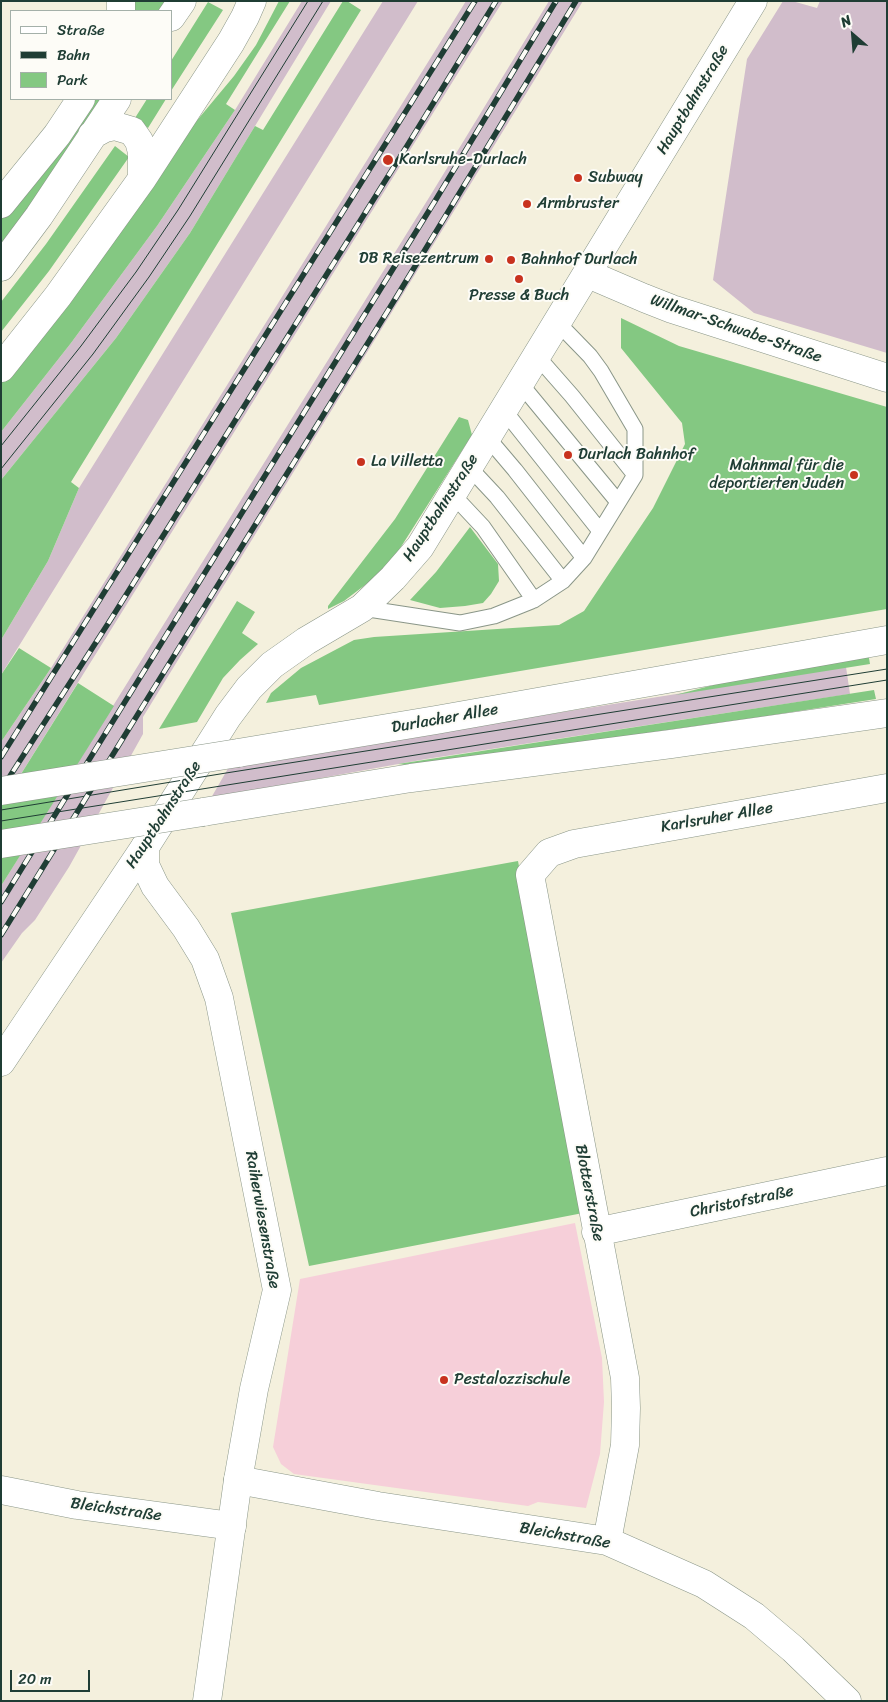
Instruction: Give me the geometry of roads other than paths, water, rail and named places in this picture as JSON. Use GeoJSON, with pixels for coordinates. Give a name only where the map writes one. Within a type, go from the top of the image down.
{"type":"FeatureCollection","features":[{"type":"Feature","properties":{"kind":"street"},"geometry":{"type":"LineString","coordinates":[[172,16],[182,1]]}},
{"type":"Feature","properties":{"kind":"street"},"geometry":{"type":"LineString","coordinates":[[1,368],[58,296],[142,179],[231,42],[252,1]]}},
{"type":"Feature","properties":{"kind":"street","name":"Hauptbahnstraße"},"geometry":{"type":"LineString","coordinates":[[1,1062],[145,847],[228,716],[250,688],[272,665],[306,641],[362,608],[393,578],[420,547],[753,1]]}},
{"type":"Feature","properties":{"kind":"street"},"geometry":{"type":"LineString","coordinates":[[1,204],[57,136],[81,100]]}},
{"type":"Feature","properties":{"kind":"street"},"geometry":{"type":"LineString","coordinates":[[1,267],[39,216],[115,100]]}},
{"type":"Feature","properties":{"kind":"street"},"geometry":{"type":"LineString","coordinates":[[92,135],[105,128],[115,126],[132,132],[140,140],[142,179]]}},
{"type":"Feature","properties":{"kind":"street","name":"Willmar-Schwabe-Straße"},"geometry":{"type":"LineString","coordinates":[[588,274],[672,309],[887,378]]}},
{"type":"Feature","properties":{"kind":"street","name":"Durlacher Allee"},"geometry":{"type":"LineString","coordinates":[[1,791],[436,720],[887,640]]}},
{"type":"Feature","properties":{"kind":"street"},"geometry":{"type":"LineString","coordinates":[[1,844],[411,778],[887,713]]}},
{"type":"Feature","properties":{"kind":"street","name":"Karlsruher Allee"},"geometry":{"type":"LineString","coordinates":[[549,853],[574,844],[887,788]]}},
{"type":"Feature","properties":{"kind":"street","name":"Raiherwiesenstraße"},"geometry":{"type":"LineString","coordinates":[[145,847],[145,866],[155,886],[186,928],[205,960],[219,998],[277,1290],[254,1389],[238,1480],[207,1701]]}},
{"type":"Feature","properties":{"kind":"street","name":"Blotterstraße"},"geometry":{"type":"LineString","coordinates":[[549,853],[530,875],[624,1378],[626,1408],[625,1445],[607,1541]]}},
{"type":"Feature","properties":{"kind":"street","name":"Christofstraße"},"geometry":{"type":"LineString","coordinates":[[596,1232],[887,1171]]}},
{"type":"Feature","properties":{"kind":"street","name":"Bleichstraße"},"geometry":{"type":"LineString","coordinates":[[238,1480],[378,1506],[607,1541],[704,1584],[754,1616],[793,1649],[846,1701]]}},
{"type":"Feature","properties":{"kind":"street","name":"Bleichstraße"},"geometry":{"type":"LineString","coordinates":[[1,1490],[77,1505],[232,1526]]}},
{"type":"Feature","properties":{"kind":"lane"},"geometry":{"type":"LineString","coordinates":[[362,608],[460,623],[494,616],[534,600],[563,581],[584,558],[635,475],[635,429],[590,356],[556,322]]}},
{"type":"Feature","properties":{"kind":"lane"},"geometry":{"type":"LineString","coordinates":[[536,355],[572,396],[635,475]]}},
{"type":"Feature","properties":{"kind":"lane"},"geometry":{"type":"LineString","coordinates":[[519,382],[618,502]]}},
{"type":"Feature","properties":{"kind":"lane"},"geometry":{"type":"LineString","coordinates":[[503,409],[600,531]]}},
{"type":"Feature","properties":{"kind":"lane"},"geometry":{"type":"LineString","coordinates":[[487,437],[584,558]]}},
{"type":"Feature","properties":{"kind":"lane"},"geometry":{"type":"LineString","coordinates":[[468,466],[497,497],[563,581]]}},
{"type":"Feature","properties":{"kind":"lane"},"geometry":{"type":"LineString","coordinates":[[452,494],[483,527],[534,600]]}},
{"type":"Feature","properties":{"kind":"tram line"},"geometry":{"type":"LineString","coordinates":[[1,446],[81,346],[136,272],[178,210],[308,1]]}},
{"type":"Feature","properties":{"kind":"tram line"},"geometry":{"type":"LineString","coordinates":[[1,469],[93,354],[149,277],[190,216],[323,1]]}},
{"type":"Feature","properties":{"kind":"tram line"},"geometry":{"type":"LineString","coordinates":[[1,810],[887,669]]}},
{"type":"Feature","properties":{"kind":"tram line"},"geometry":{"type":"LineString","coordinates":[[1,821],[887,680]]}},
{"type":"Feature","properties":{"kind":"railway"},"geometry":{"type":"LineString","coordinates":[[1,757],[475,1]]}},
{"type":"Feature","properties":{"kind":"railway"},"geometry":{"type":"LineString","coordinates":[[1,790],[111,619],[496,1]]}},
{"type":"Feature","properties":{"kind":"railway"},"geometry":{"type":"LineString","coordinates":[[1,902],[435,201],[556,1]]}},
{"type":"Feature","properties":{"kind":"railway"},"geometry":{"type":"LineString","coordinates":[[1,935],[397,296],[576,1]]}},
{"type":"Feature","properties":{"kind":"place","name":"Karlsruhe-Durlach"},"geometry":{"type":"Point","coordinates":[388,160]}},
{"type":"Feature","properties":{"kind":"place","name":"Subway"},"geometry":{"type":"Point","coordinates":[578,178]}},
{"type":"Feature","properties":{"kind":"place","name":"Armbruster"},"geometry":{"type":"Point","coordinates":[527,204]}},
{"type":"Feature","properties":{"kind":"place","name":"DB Reisezentrum"},"geometry":{"type":"Point","coordinates":[489,259]}},
{"type":"Feature","properties":{"kind":"place","name":"Bahnhof Durlach"},"geometry":{"type":"Point","coordinates":[511,260]}},
{"type":"Feature","properties":{"kind":"place","name":"Presse & Buch"},"geometry":{"type":"Point","coordinates":[519,279]}},
{"type":"Feature","properties":{"kind":"place","name":"Durlach Bahnhof"},"geometry":{"type":"Point","coordinates":[568,455]}},
{"type":"Feature","properties":{"kind":"place","name":"La Villetta"},"geometry":{"type":"Point","coordinates":[361,462]}},
{"type":"Feature","properties":{"kind":"place","name":"Mahnmal für die deportierten Juden"},"geometry":{"type":"Point","coordinates":[854,475]}},
{"type":"Feature","properties":{"kind":"place","name":"Pestalozzischule"},"geometry":{"type":"Point","coordinates":[444,1380]}}]}
